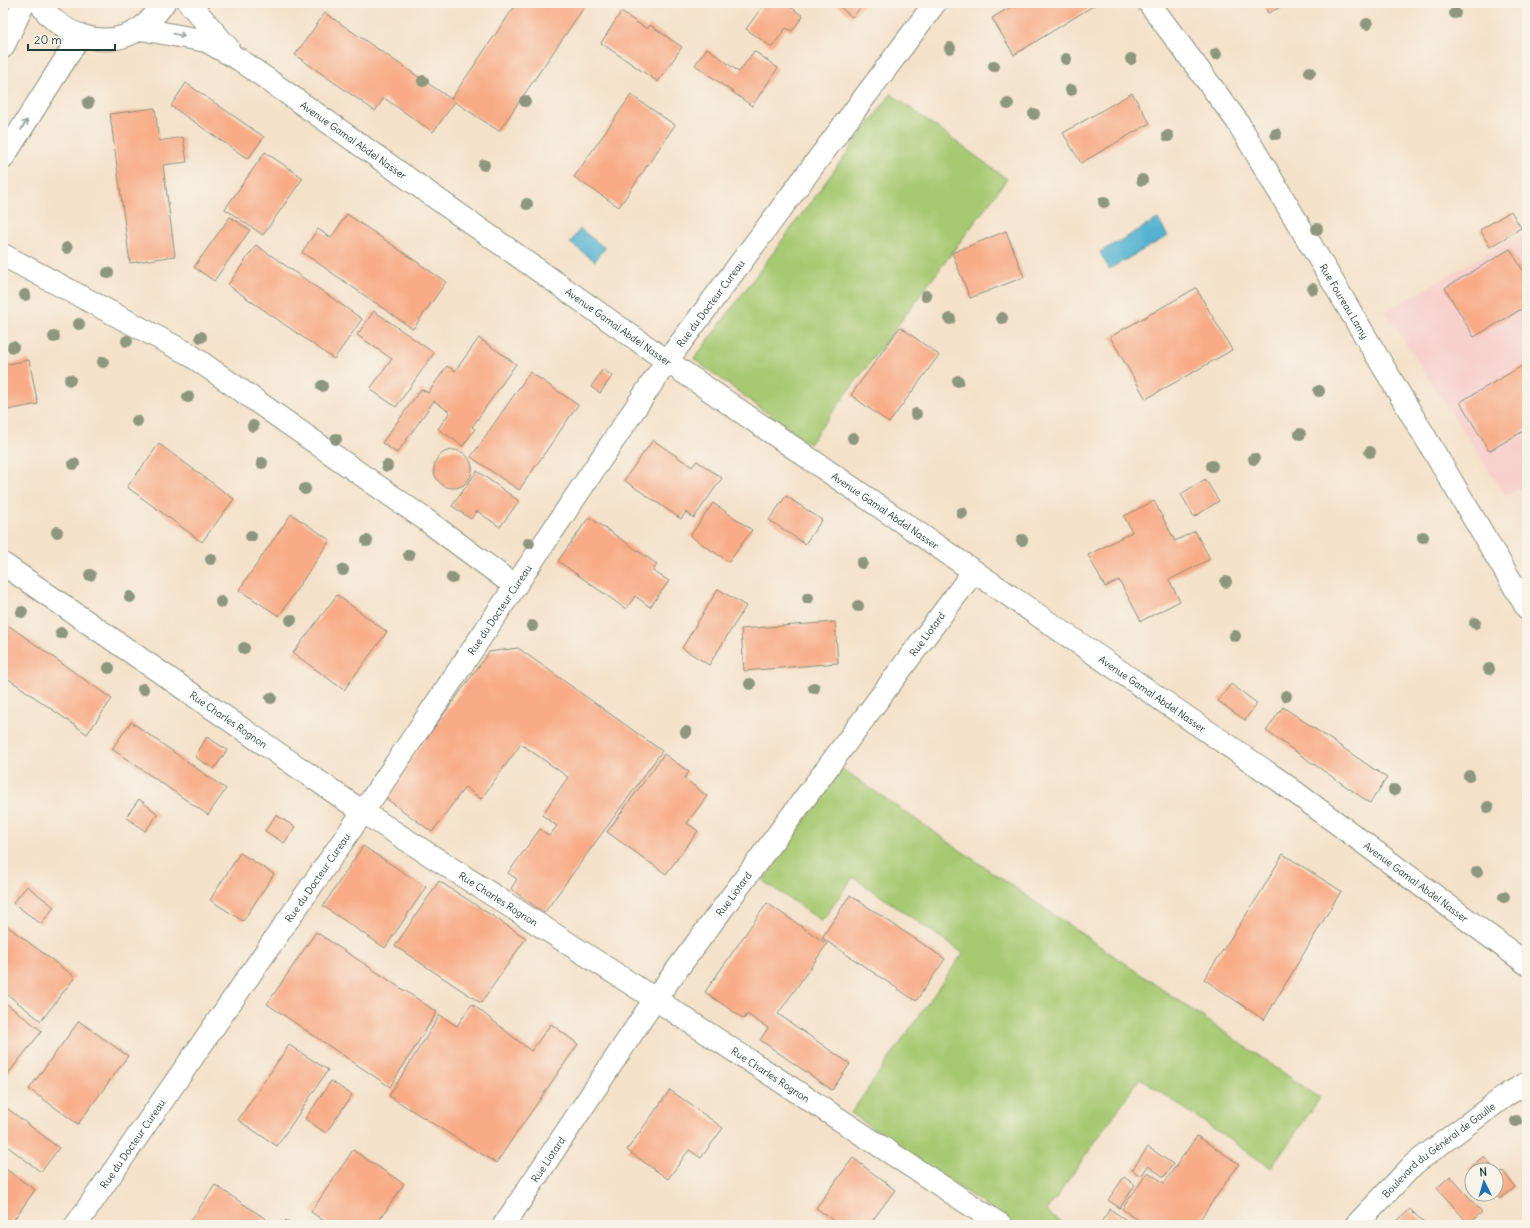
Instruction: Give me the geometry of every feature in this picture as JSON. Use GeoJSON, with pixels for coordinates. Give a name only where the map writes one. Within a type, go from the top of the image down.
{"type":"FeatureCollection","features":[{"type":"Feature","properties":{"kind":"street"},"geometry":{"type":"LineString","coordinates":[[3,47],[24,3]]}},
{"type":"Feature","properties":{"kind":"street"},"geometry":{"type":"LineString","coordinates":[[40,3],[54,21],[71,32],[90,39],[116,39],[141,29],[155,16],[164,3]]}},
{"type":"Feature","properties":{"kind":"street","name":"Avenue Gamal Abdel Nasser"},"geometry":{"type":"LineString","coordinates":[[189,3],[240,60]]}},
{"type":"Feature","properties":{"kind":"street","name":"Rue du Docteur Cureau"},"geometry":{"type":"LineString","coordinates":[[76,1225],[363,812],[667,361],[935,3]]}},
{"type":"Feature","properties":{"kind":"street","name":"Rue Foureau Lamy"},"geometry":{"type":"LineString","coordinates":[[1149,3],[1237,121],[1527,608]]}},
{"type":"Feature","properties":{"kind":"street","name":"Avenue Gamal Abdel Nasser"},"geometry":{"type":"LineString","coordinates":[[141,29],[206,41],[240,60],[667,361],[1280,782],[1527,964]]}},
{"type":"Feature","properties":{"kind":"street"},"geometry":{"type":"LineString","coordinates":[[3,158],[80,36]]}},
{"type":"Feature","properties":{"kind":"street"},"geometry":{"type":"LineString","coordinates":[[3,255],[189,354],[426,520],[515,586]]}},
{"type":"Feature","properties":{"kind":"street","name":"Rue Charles Rognon"},"geometry":{"type":"LineString","coordinates":[[3,564],[363,812],[655,998],[1000,1225]]}},
{"type":"Feature","properties":{"kind":"street","name":"Rue Liotard"},"geometry":{"type":"LineString","coordinates":[[504,1225],[655,998],[974,571]]}},
{"type":"Feature","properties":{"kind":"street","name":"Boulevard du Général de Gaulle"},"geometry":{"type":"LineString","coordinates":[[1356,1225],[1414,1164],[1508,1094],[1527,1083]]}},
{"type":"Feature","properties":{"kind":"shaded area"},"geometry":{"type":"Polygon","coordinates":[[[1527,230],[1527,484],[1506,496],[1385,312],[1527,230]]]}},
{"type":"Feature","properties":{"kind":"green space"},"geometry":{"type":"Polygon","coordinates":[[[891,94],[1007,179],[809,444],[694,359],[891,94]]]}},
{"type":"Feature","properties":{"kind":"green space"},"geometry":{"type":"Polygon","coordinates":[[[841,768],[1320,1098],[1271,1168],[1140,1078],[1046,1212],[1065,1225],[1014,1225],[851,1113],[963,953],[853,877],[822,921],[763,881],[841,768]]]}},
{"type":"Feature","properties":{"kind":"water"},"geometry":{"type":"Polygon","coordinates":[[[1158,219],[1168,236],[1109,269],[1100,252],[1158,219]]]}},
{"type":"Feature","properties":{"kind":"water"},"geometry":{"type":"Polygon","coordinates":[[[580,229],[605,248],[595,261],[570,243],[580,229]]]}},
{"type":"Feature","properties":{"kind":"building"},"geometry":{"type":"Polygon","coordinates":[[[517,3],[587,3],[499,131],[455,102],[433,132],[384,98],[375,111],[295,55],[325,13],[451,99],[517,3]]]}},
{"type":"Feature","properties":{"kind":"building"},"geometry":{"type":"Polygon","coordinates":[[[765,3],[785,3],[803,16],[792,31],[786,28],[772,47],[746,29],[765,3]]]}},
{"type":"Feature","properties":{"kind":"building"},"geometry":{"type":"Polygon","coordinates":[[[835,3],[865,3],[852,17],[835,3]]]}},
{"type":"Feature","properties":{"kind":"building"},"geometry":{"type":"Polygon","coordinates":[[[1017,3],[1098,3],[1014,55],[992,18],[1017,3]]]}},
{"type":"Feature","properties":{"kind":"building"},"geometry":{"type":"Polygon","coordinates":[[[1263,3],[1289,3],[1268,13],[1263,3]]]}},
{"type":"Feature","properties":{"kind":"building"},"geometry":{"type":"Polygon","coordinates":[[[621,12],[647,29],[650,25],[682,47],[658,82],[601,43],[621,12]]]}},
{"type":"Feature","properties":{"kind":"building"},"geometry":{"type":"Polygon","coordinates":[[[707,48],[739,72],[754,51],[778,68],[752,106],[695,65],[707,48]]]}},
{"type":"Feature","properties":{"kind":"building"},"geometry":{"type":"Polygon","coordinates":[[[186,83],[264,137],[248,159],[171,106],[186,83]]]}},
{"type":"Feature","properties":{"kind":"building"},"geometry":{"type":"Polygon","coordinates":[[[1132,93],[1150,123],[1081,163],[1063,133],[1132,93]]]}},
{"type":"Feature","properties":{"kind":"building"},"geometry":{"type":"Polygon","coordinates":[[[631,95],[675,125],[619,207],[574,177],[631,95]]]}},
{"type":"Feature","properties":{"kind":"building"},"geometry":{"type":"Polygon","coordinates":[[[155,108],[159,141],[183,137],[187,162],[163,165],[175,256],[130,263],[110,114],[155,108]]]}},
{"type":"Feature","properties":{"kind":"building"},"geometry":{"type":"Polygon","coordinates":[[[265,152],[303,178],[263,235],[225,209],[265,152]]]}},
{"type":"Feature","properties":{"kind":"building"},"geometry":{"type":"Polygon","coordinates":[[[1511,211],[1521,228],[1490,247],[1480,230],[1511,211]]]}},
{"type":"Feature","properties":{"kind":"building"},"geometry":{"type":"Polygon","coordinates":[[[347,214],[446,282],[413,329],[302,252],[318,229],[331,238],[347,214]]]}},
{"type":"Feature","properties":{"kind":"building"},"geometry":{"type":"Polygon","coordinates":[[[230,217],[250,230],[214,281],[194,267],[230,217]]]}},
{"type":"Feature","properties":{"kind":"building"},"geometry":{"type":"Polygon","coordinates":[[[1006,231],[1024,277],[970,298],[952,253],[1006,231]]]}},
{"type":"Feature","properties":{"kind":"building"},"geometry":{"type":"Polygon","coordinates":[[[256,245],[362,319],[334,359],[228,285],[256,245]]]}},
{"type":"Feature","properties":{"kind":"building"},"geometry":{"type":"Polygon","coordinates":[[[1510,249],[1527,277],[1527,306],[1474,337],[1445,288],[1510,249]]]}},
{"type":"Feature","properties":{"kind":"building"},"geometry":{"type":"Polygon","coordinates":[[[1196,288],[1232,350],[1146,399],[1110,337],[1196,288]]]}},
{"type":"Feature","properties":{"kind":"building"},"geometry":{"type":"Polygon","coordinates":[[[374,311],[434,353],[396,407],[370,389],[392,359],[357,335],[374,311]]]}},
{"type":"Feature","properties":{"kind":"building"},"geometry":{"type":"Polygon","coordinates":[[[900,327],[939,355],[889,423],[851,395],[900,327]]]}},
{"type":"Feature","properties":{"kind":"building"},"geometry":{"type":"Polygon","coordinates":[[[479,338],[516,364],[472,427],[475,429],[463,446],[438,429],[450,412],[434,401],[397,453],[382,443],[421,389],[428,393],[447,366],[455,371],[479,338]]]}},
{"type":"Feature","properties":{"kind":"building"},"geometry":{"type":"Polygon","coordinates":[[[29,360],[38,404],[3,411],[3,365],[29,360]]]}},
{"type":"Feature","properties":{"kind":"building"},"geometry":{"type":"Polygon","coordinates":[[[1527,363],[1527,429],[1489,451],[1460,402],[1527,363]]]}},
{"type":"Feature","properties":{"kind":"building"},"geometry":{"type":"Polygon","coordinates":[[[603,369],[612,376],[600,393],[591,387],[603,369]]]}},
{"type":"Feature","properties":{"kind":"building"},"geometry":{"type":"Polygon","coordinates":[[[530,372],[578,405],[519,490],[471,457],[530,372]]]}},
{"type":"Feature","properties":{"kind":"building"},"geometry":{"type":"Polygon","coordinates":[[[653,440],[692,467],[697,461],[722,478],[694,518],[686,512],[681,519],[624,480],[653,440]]]}},
{"type":"Feature","properties":{"kind":"building"},"geometry":{"type":"Polygon","coordinates":[[[159,444],[234,499],[202,542],[127,487],[159,444]]]}},
{"type":"Feature","properties":{"kind":"building"},"geometry":{"type":"Polygon","coordinates":[[[449,450],[457,450],[467,455],[471,462],[471,476],[467,483],[457,488],[449,488],[439,483],[437,480],[434,473],[434,465],[439,455],[442,453],[449,450]]]}},
{"type":"Feature","properties":{"kind":"building"},"geometry":{"type":"Polygon","coordinates":[[[477,471],[519,501],[500,527],[477,511],[471,519],[452,506],[477,471]]]}},
{"type":"Feature","properties":{"kind":"building"},"geometry":{"type":"Polygon","coordinates":[[[1205,479],[1219,501],[1194,517],[1181,494],[1205,479]]]}},
{"type":"Feature","properties":{"kind":"building"},"geometry":{"type":"Polygon","coordinates":[[[786,496],[822,520],[805,544],[769,520],[786,496]]]}},
{"type":"Feature","properties":{"kind":"building"},"geometry":{"type":"Polygon","coordinates":[[[1154,501],[1175,541],[1195,531],[1210,559],[1169,580],[1180,601],[1141,621],[1119,580],[1105,587],[1088,555],[1132,532],[1124,516],[1154,501]]]}},
{"type":"Feature","properties":{"kind":"building"},"geometry":{"type":"Polygon","coordinates":[[[713,503],[752,530],[729,562],[690,536],[713,503]]]}},
{"type":"Feature","properties":{"kind":"building"},"geometry":{"type":"Polygon","coordinates":[[[291,514],[330,540],[279,616],[239,590],[291,514]]]}},
{"type":"Feature","properties":{"kind":"building"},"geometry":{"type":"Polygon","coordinates":[[[589,517],[657,564],[653,571],[669,581],[650,607],[635,596],[626,609],[558,561],[589,517]]]}},
{"type":"Feature","properties":{"kind":"building"},"geometry":{"type":"Polygon","coordinates":[[[718,589],[746,606],[709,665],[682,648],[718,589]]]}},
{"type":"Feature","properties":{"kind":"building"},"geometry":{"type":"Polygon","coordinates":[[[337,595],[387,632],[344,690],[293,653],[337,595]]]}},
{"type":"Feature","properties":{"kind":"building"},"geometry":{"type":"Polygon","coordinates":[[[835,622],[838,663],[744,671],[741,629],[835,622]]]}},
{"type":"Feature","properties":{"kind":"building"},"geometry":{"type":"Polygon","coordinates":[[[5,623],[112,699],[87,734],[3,675],[3,625],[5,623]]]}},
{"type":"Feature","properties":{"kind":"building"},"geometry":{"type":"Polygon","coordinates":[[[518,648],[662,751],[544,913],[511,889],[517,879],[508,873],[540,829],[549,836],[557,826],[542,815],[568,777],[521,744],[481,799],[465,787],[432,832],[384,797],[489,652],[518,648]]]}},
{"type":"Feature","properties":{"kind":"building"},"geometry":{"type":"Polygon","coordinates":[[[1231,684],[1257,703],[1245,720],[1218,701],[1231,684]]]}},
{"type":"Feature","properties":{"kind":"building"},"geometry":{"type":"Polygon","coordinates":[[[1283,707],[1387,778],[1370,803],[1266,731],[1283,707]]]}},
{"type":"Feature","properties":{"kind":"building"},"geometry":{"type":"Polygon","coordinates":[[[131,722],[226,789],[208,815],[112,749],[131,722]]]}},
{"type":"Feature","properties":{"kind":"building"},"geometry":{"type":"Polygon","coordinates":[[[207,737],[227,750],[214,769],[195,757],[207,737]]]}},
{"type":"Feature","properties":{"kind":"building"},"geometry":{"type":"Polygon","coordinates":[[[664,754],[689,772],[684,778],[707,796],[687,823],[698,831],[666,874],[607,832],[664,754]]]}},
{"type":"Feature","properties":{"kind":"building"},"geometry":{"type":"Polygon","coordinates":[[[139,799],[158,814],[145,831],[126,817],[139,799]]]}},
{"type":"Feature","properties":{"kind":"building"},"geometry":{"type":"Polygon","coordinates":[[[276,815],[295,827],[284,843],[265,831],[276,815]]]}},
{"type":"Feature","properties":{"kind":"building"},"geometry":{"type":"Polygon","coordinates":[[[363,846],[426,887],[385,948],[323,906],[363,846]]]}},
{"type":"Feature","properties":{"kind":"building"},"geometry":{"type":"Polygon","coordinates":[[[240,853],[274,874],[243,921],[210,900],[240,853]]]}},
{"type":"Feature","properties":{"kind":"building"},"geometry":{"type":"Polygon","coordinates":[[[1283,854],[1341,891],[1264,1020],[1204,979],[1259,895],[1283,854]]]}},
{"type":"Feature","properties":{"kind":"building"},"geometry":{"type":"Polygon","coordinates":[[[439,881],[526,938],[481,1003],[395,946],[439,881]]]}},
{"type":"Feature","properties":{"kind":"building"},"geometry":{"type":"Polygon","coordinates":[[[27,886],[54,907],[41,924],[13,903],[27,886]]]}},
{"type":"Feature","properties":{"kind":"building"},"geometry":{"type":"Polygon","coordinates":[[[850,895],[945,959],[916,1001],[822,938],[850,895]]]}},
{"type":"Feature","properties":{"kind":"building"},"geometry":{"type":"Polygon","coordinates":[[[767,903],[827,944],[778,1014],[850,1064],[832,1090],[760,1040],[768,1028],[747,1014],[744,1019],[705,992],[767,903]]]}},
{"type":"Feature","properties":{"kind":"building"},"geometry":{"type":"Polygon","coordinates":[[[3,923],[75,977],[41,1021],[3,991],[3,923]]]}},
{"type":"Feature","properties":{"kind":"building"},"geometry":{"type":"Polygon","coordinates":[[[316,932],[437,1012],[390,1087],[267,1004],[316,932]]]}},
{"type":"Feature","properties":{"kind":"building"},"geometry":{"type":"Polygon","coordinates":[[[3,1001],[42,1031],[3,1080],[3,1001]]]}},
{"type":"Feature","properties":{"kind":"building"},"geometry":{"type":"Polygon","coordinates":[[[472,1004],[531,1051],[551,1024],[578,1044],[496,1163],[389,1096],[440,1015],[457,1026],[472,1004]]]}},
{"type":"Feature","properties":{"kind":"building"},"geometry":{"type":"Polygon","coordinates":[[[79,1021],[128,1056],[78,1124],[29,1089],[79,1021]]]}},
{"type":"Feature","properties":{"kind":"building"},"geometry":{"type":"Polygon","coordinates":[[[289,1045],[328,1070],[277,1146],[238,1120],[289,1045]]]}},
{"type":"Feature","properties":{"kind":"building"},"geometry":{"type":"Polygon","coordinates":[[[331,1081],[352,1095],[326,1133],[305,1119],[331,1081]]]}},
{"type":"Feature","properties":{"kind":"building"},"geometry":{"type":"Polygon","coordinates":[[[670,1090],[723,1128],[701,1158],[689,1150],[668,1179],[627,1150],[670,1090]]]}},
{"type":"Feature","properties":{"kind":"building"},"geometry":{"type":"Polygon","coordinates":[[[3,1105],[59,1148],[41,1172],[3,1143],[3,1105]]]}},
{"type":"Feature","properties":{"kind":"building"},"geometry":{"type":"Polygon","coordinates":[[[1197,1136],[1239,1164],[1196,1225],[1136,1225],[1139,1220],[1122,1209],[1148,1172],[1164,1183],[1197,1136]]]}},
{"type":"Feature","properties":{"kind":"building"},"geometry":{"type":"Polygon","coordinates":[[[1148,1147],[1173,1164],[1164,1177],[1148,1166],[1141,1176],[1132,1170],[1148,1147]]]}},
{"type":"Feature","properties":{"kind":"building"},"geometry":{"type":"Polygon","coordinates":[[[353,1150],[404,1184],[376,1225],[330,1225],[311,1212],[353,1150]]]}},
{"type":"Feature","properties":{"kind":"building"},"geometry":{"type":"Polygon","coordinates":[[[1484,1156],[1489,1162],[1476,1162],[1484,1156]]]}},
{"type":"Feature","properties":{"kind":"building"},"geometry":{"type":"Polygon","coordinates":[[[853,1158],[895,1190],[869,1225],[840,1225],[816,1208],[853,1158]]]}},
{"type":"Feature","properties":{"kind":"building"},"geometry":{"type":"Polygon","coordinates":[[[3,1167],[35,1190],[10,1225],[3,1225],[3,1167]]]}},
{"type":"Feature","properties":{"kind":"building"},"geometry":{"type":"Polygon","coordinates":[[[1504,1172],[1515,1187],[1504,1196],[1504,1172]]]}},
{"type":"Feature","properties":{"kind":"building"},"geometry":{"type":"Polygon","coordinates":[[[1450,1176],[1464,1192],[1464,1202],[1473,1202],[1482,1212],[1469,1224],[1437,1188],[1450,1176]]]}},
{"type":"Feature","properties":{"kind":"building"},"geometry":{"type":"Polygon","coordinates":[[[1124,1177],[1135,1185],[1120,1208],[1108,1200],[1124,1177]]]}},
{"type":"Feature","properties":{"kind":"building"},"geometry":{"type":"Polygon","coordinates":[[[215,1185],[266,1219],[262,1225],[188,1225],[215,1185]]]}},
{"type":"Feature","properties":{"kind":"building"},"geometry":{"type":"Polygon","coordinates":[[[1110,1209],[1134,1225],[1099,1225],[1110,1209]]]}},
{"type":"Feature","properties":{"kind":"building"},"geometry":{"type":"Polygon","coordinates":[[[1410,1209],[1424,1223],[1422,1225],[1393,1225],[1410,1209]]]}},
{"type":"Feature","properties":{"kind":"building"},"geometry":{"type":"Polygon","coordinates":[[[286,1220],[293,1225],[283,1225],[286,1220]]]}}]}
